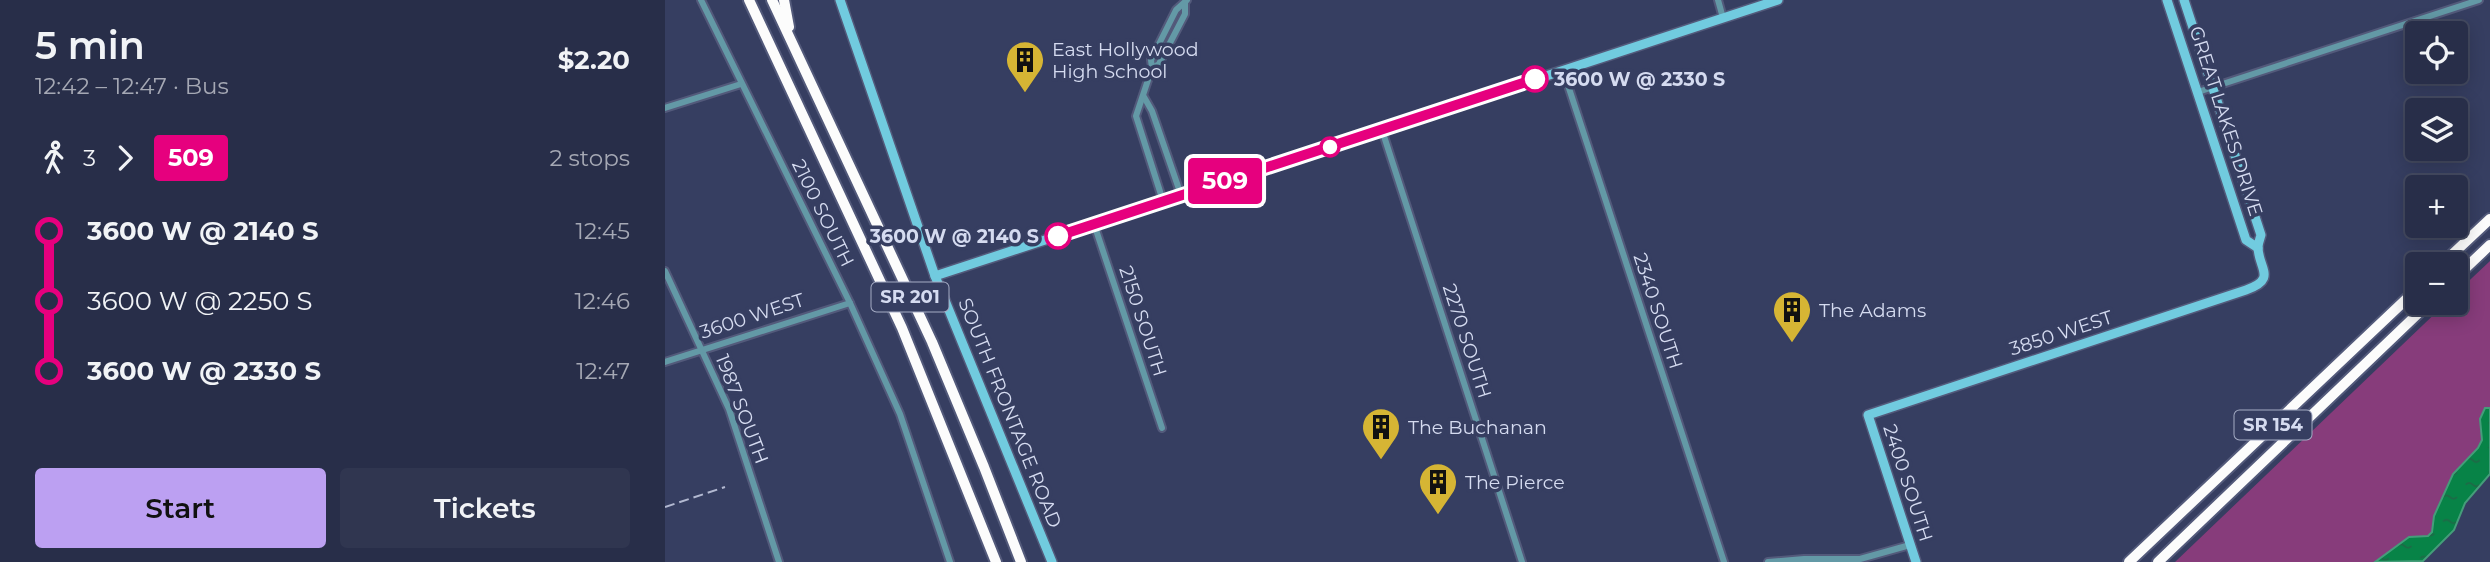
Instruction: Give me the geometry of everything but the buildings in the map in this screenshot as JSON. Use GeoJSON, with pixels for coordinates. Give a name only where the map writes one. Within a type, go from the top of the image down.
{"type":"FeatureCollection","features":[{"type":"Feature","properties":{"kind":"highway"},"geometry":{"type":"LineString","coordinates":[[742,0],[823,158]]}},
{"type":"Feature","properties":{"kind":"highway","name":"SR 201"},"geometry":{"type":"LineString","coordinates":[[749,0],[902,328],[996,562]]}},
{"type":"Feature","properties":{"kind":"highway","name":"SR 201"},"geometry":{"type":"LineString","coordinates":[[772,0],[932,342],[1020,559]]}},
{"type":"Feature","properties":{"kind":"highway"},"geometry":{"type":"LineString","coordinates":[[784,0],[792,43]]}},
{"type":"Feature","properties":{"kind":"highway"},"geometry":{"type":"LineString","coordinates":[[2455,252],[2490,219]]}},
{"type":"Feature","properties":{"kind":"highway"},"geometry":{"type":"LineString","coordinates":[[2468,266],[2490,245]]}},
{"type":"Feature","properties":{"kind":"highway","name":"SR 154"},"geometry":{"type":"LineString","coordinates":[[2129,562],[2405,300]]}},
{"type":"Feature","properties":{"kind":"highway","name":"SR 154"},"geometry":{"type":"LineString","coordinates":[[2158,562],[2416,315]]}},
{"type":"Feature","properties":{"kind":"highway"},"geometry":{"type":"LineString","coordinates":[[984,531],[990,562]]}},
{"type":"Feature","properties":{"kind":"street","name":"2100 SOUTH"},"geometry":{"type":"LineString","coordinates":[[701,0],[850,303],[900,414],[950,562]]}},
{"type":"Feature","properties":{"kind":"street","name":"SOUTH FRONTAGE ROAD"},"geometry":{"type":"LineString","coordinates":[[840,0],[935,276],[1052,562]]}},
{"type":"Feature","properties":{"kind":"street"},"geometry":{"type":"LineString","coordinates":[[1718,0],[1723,18]]}},
{"type":"Feature","properties":{"kind":"street"},"geometry":{"type":"LineString","coordinates":[[935,276],[1778,0]]}},
{"type":"Feature","properties":{"kind":"street","name":"GREAT LAKES DRIVE"},"geometry":{"type":"LineString","coordinates":[[2167,0],[2246,240],[2258,248]]}},
{"type":"Feature","properties":{"kind":"street","name":"GREAT LAKES DRIVE"},"geometry":{"type":"LineString","coordinates":[[2184,0],[2261,235],[2258,248],[2264,268],[2263,279]]}},
{"type":"Feature","properties":{"kind":"street"},"geometry":{"type":"LineString","coordinates":[[2197,92],[2479,0]]}},
{"type":"Feature","properties":{"kind":"street"},"geometry":{"type":"LineString","coordinates":[[1163,201],[1136,116],[1152,68],[1159,64],[1185,14],[1186,2]]}},
{"type":"Feature","properties":{"kind":"street","name":"2340 SOUTH"},"geometry":{"type":"LineString","coordinates":[[1563,71],[1724,562]]}},
{"type":"Feature","properties":{"kind":"street"},"geometry":{"type":"LineString","coordinates":[[665,108],[741,84]]}},
{"type":"Feature","properties":{"kind":"street"},"geometry":{"type":"LineString","coordinates":[[1144,97],[1152,111],[1181,195]]}},
{"type":"Feature","properties":{"kind":"street","name":"2270 SOUTH"},"geometry":{"type":"LineString","coordinates":[[1382,130],[1522,562]]}},
{"type":"Feature","properties":{"kind":"street","name":"2150 SOUTH"},"geometry":{"type":"LineString","coordinates":[[1094,224],[1162,428]]}},
{"type":"Feature","properties":{"kind":"street","name":"1987 SOUTH"},"geometry":{"type":"LineString","coordinates":[[665,271],[729,408],[779,562]]}},
{"type":"Feature","properties":{"kind":"street","name":"3850 WEST"},"geometry":{"type":"LineString","coordinates":[[1868,415],[2253,288],[2263,279]]}},
{"type":"Feature","properties":{"kind":"street","name":"3600 WEST"},"geometry":{"type":"LineString","coordinates":[[665,362],[850,303]]}},
{"type":"Feature","properties":{"kind":"street","name":"2400 SOUTH"},"geometry":{"type":"LineString","coordinates":[[1868,415],[1916,562]]}},
{"type":"Feature","properties":{"kind":"street"},"geometry":{"type":"LineString","coordinates":[[1768,562],[1860,559],[1910,545]]}},
{"type":"Feature","properties":{"kind":"shaded area"},"geometry":{"type":"Polygon","coordinates":[[[2490,261],[2490,465],[2445,522],[2405,562],[2175,562],[2433,315],[2468,315],[2468,282],[2490,261]]]}},
{"type":"Feature","properties":{"kind":"water"},"geometry":{"type":"Polygon","coordinates":[[[2485,408],[2490,408],[2490,474],[2465,503],[2454,530],[2423,561],[2375,562],[2409,537],[2428,536],[2432,532],[2434,516],[2453,474],[2478,448],[2482,440],[2480,419],[2485,408]]]}},
{"type":"Feature","properties":{"kind":"railway"},"geometry":{"type":"LineString","coordinates":[[665,507],[725,487]]}},
{"type":"Feature","properties":{"kind":"bus line","name":"509"},"geometry":{"type":"LineString","coordinates":[[1058,236],[1535,79]]}},
{"type":"Feature","properties":{"kind":"place","name":"3600 W @ 2330 S"},"geometry":{"type":"Point","coordinates":[1535,79]}},
{"type":"Feature","properties":{"kind":"place","name":"East Hollywood High School"},"geometry":{"type":"Point","coordinates":[1025,94]}},
{"type":"Feature","properties":{"kind":"place","name":"3600 W @ 2140 S"},"geometry":{"type":"Point","coordinates":[1058,236]}},
{"type":"Feature","properties":{"kind":"place","name":"The Adams"},"geometry":{"type":"Point","coordinates":[1792,344]}},
{"type":"Feature","properties":{"kind":"place","name":"The Buchanan"},"geometry":{"type":"Point","coordinates":[1381,461]}},
{"type":"Feature","properties":{"kind":"place","name":"The Pierce"},"geometry":{"type":"Point","coordinates":[1438,516]}}]}
